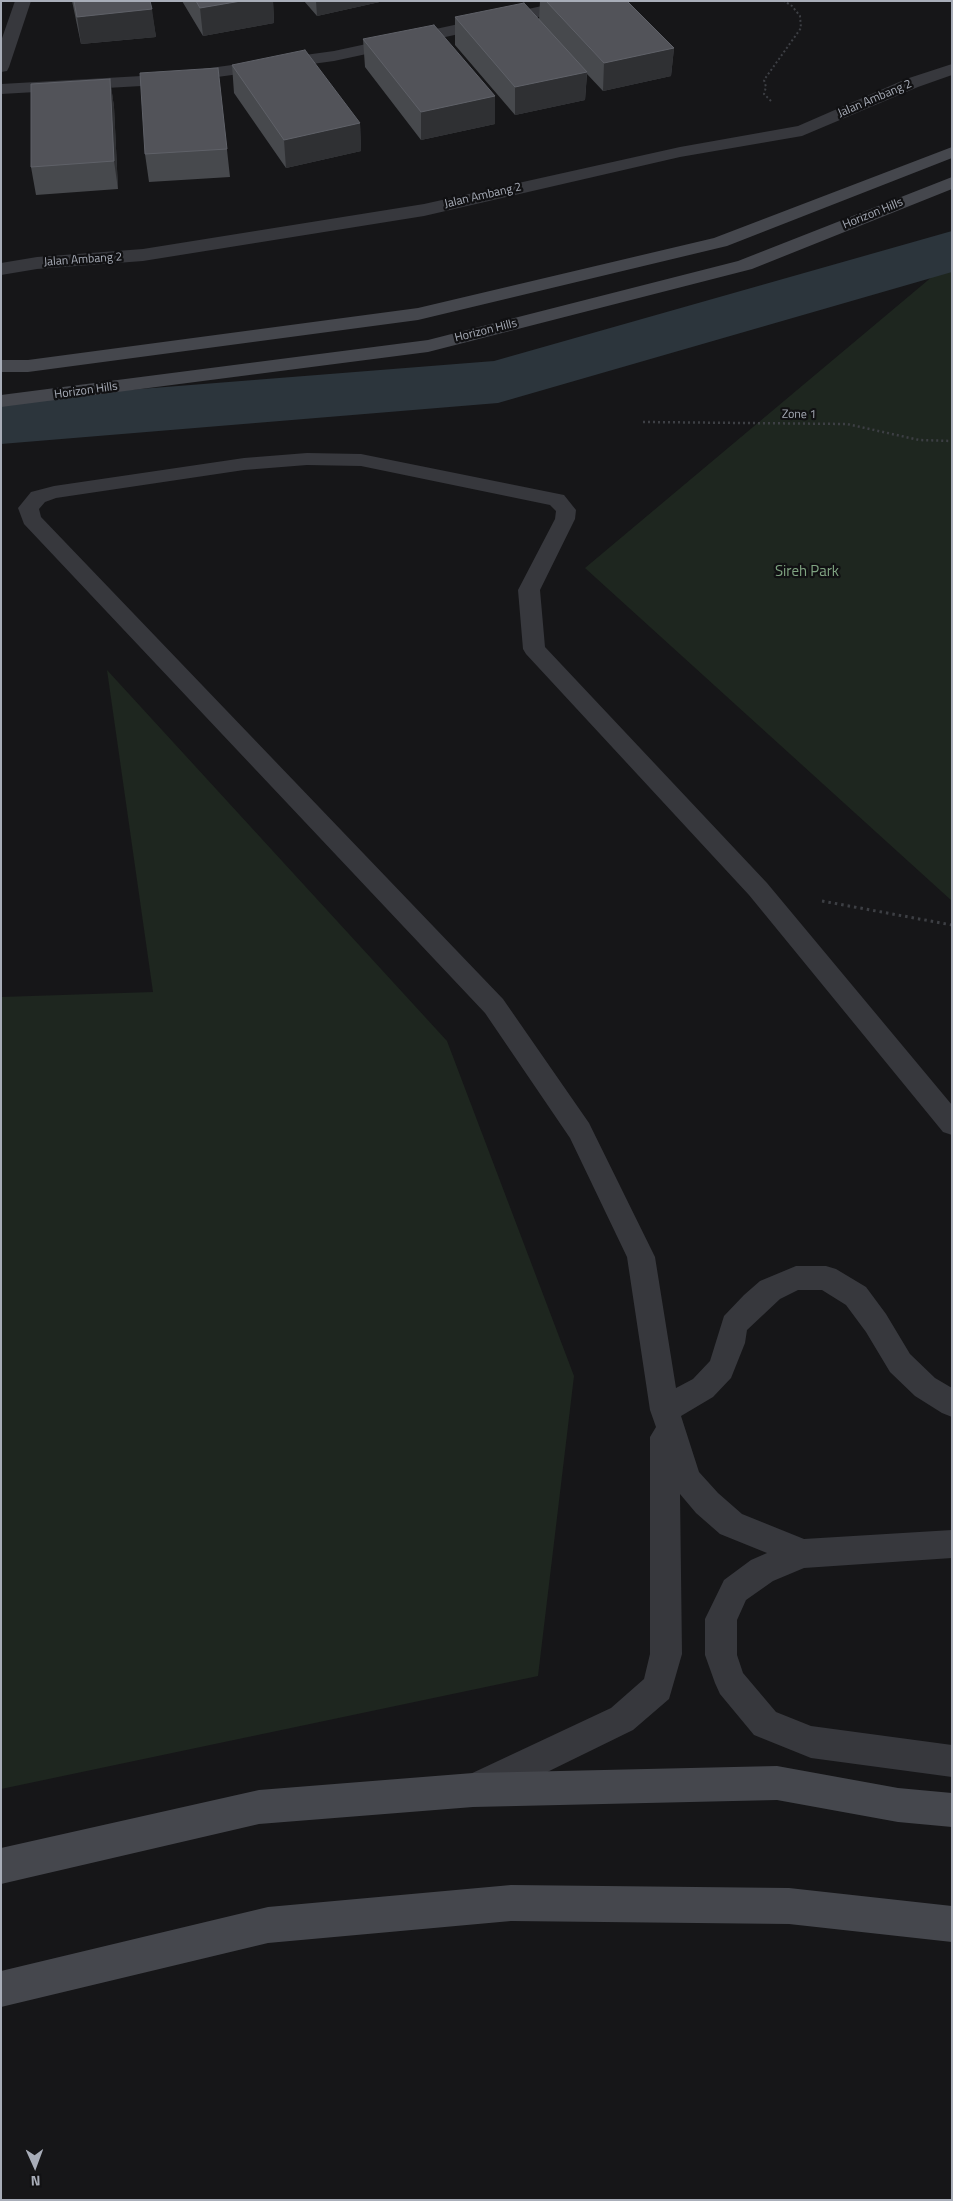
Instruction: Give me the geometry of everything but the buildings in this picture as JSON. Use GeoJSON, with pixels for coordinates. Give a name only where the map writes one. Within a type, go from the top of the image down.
{"type":"FeatureCollection","features":[{"type":"Feature","properties":{"kind":"street"},"geometry":{"type":"LineString","coordinates":[[1,67],[23,1]]}},
{"type":"Feature","properties":{"kind":"street"},"geometry":{"type":"LineString","coordinates":[[1,89],[159,80],[334,56],[589,1]]}},
{"type":"Feature","properties":{"kind":"street","name":"Jalan Ambang 2"},"geometry":{"type":"LineString","coordinates":[[1,269],[37,263],[143,255],[424,210],[680,152],[802,131],[912,83],[952,69]]}},
{"type":"Feature","properties":{"kind":"street","name":"Horizon Hills"},"geometry":{"type":"LineString","coordinates":[[1,366],[28,366],[418,314],[720,242],[952,152]]}},
{"type":"Feature","properties":{"kind":"street","name":"Horizon Hills"},"geometry":{"type":"LineString","coordinates":[[1,401],[428,346],[745,265],[952,182]]}},
{"type":"Feature","properties":{"kind":"street"},"geometry":{"type":"LineString","coordinates":[[1,1866],[259,1807],[473,1790],[778,1783],[898,1805],[952,1810]]}},
{"type":"Feature","properties":{"kind":"street"},"geometry":{"type":"LineString","coordinates":[[1,1989],[268,1925],[511,1903],[789,1906],[952,1924]]}},
{"type":"Feature","properties":{"kind":"lane"},"geometry":{"type":"LineString","coordinates":[[804,1554],[731,1524],[707,1503],[686,1479],[665,1410],[641,1257],[580,1131],[494,1006],[32,520],[28,508],[38,497],[54,492],[244,464],[307,459],[361,460],[557,500],[566,510],[565,519],[529,590],[534,648],[758,889],[952,1124]]}},
{"type":"Feature","properties":{"kind":"lane"},"geometry":{"type":"LineString","coordinates":[[665,1410],[703,1388],[720,1369],[731,1343],[734,1325],[754,1304],[770,1290],[796,1278],[826,1278],[856,1296],[876,1323],[900,1363],[925,1387],[952,1404]]}},
{"type":"Feature","properties":{"kind":"lane"},"geometry":{"type":"LineString","coordinates":[[473,1790],[622,1719],[658,1688],[666,1654],[665,1410]]}},
{"type":"Feature","properties":{"kind":"lane"},"geometry":{"type":"LineString","coordinates":[[952,1544],[804,1554],[762,1570],[735,1590],[721,1619],[721,1655],[731,1683],[765,1724],[811,1742],[952,1761]]}},
{"type":"Feature","properties":{"kind":"path"},"geometry":{"type":"LineString","coordinates":[[784,1],[792,6],[800,16],[801,28],[764,80],[766,86],[764,94],[802,131]]}},
{"type":"Feature","properties":{"kind":"path","name":"Zone 1"},"geometry":{"type":"LineString","coordinates":[[643,422],[847,424],[919,440],[952,441]]}},
{"type":"Feature","properties":{"kind":"path"},"geometry":{"type":"LineString","coordinates":[[758,889],[952,925]]}},
{"type":"Feature","properties":{"kind":"green space","name":"Sireh Park"},"geometry":{"type":"Polygon","coordinates":[[[952,260],[952,901],[585,568],[952,260]]]}},
{"type":"Feature","properties":{"kind":"green space"},"geometry":{"type":"Polygon","coordinates":[[[107,670],[447,1041],[574,1376],[538,1676],[1,1789],[1,997],[153,992],[107,670]]]}},
{"type":"Feature","properties":{"kind":"waterway"},"geometry":{"type":"LineString","coordinates":[[1,422],[498,382],[952,251]]}}]}
